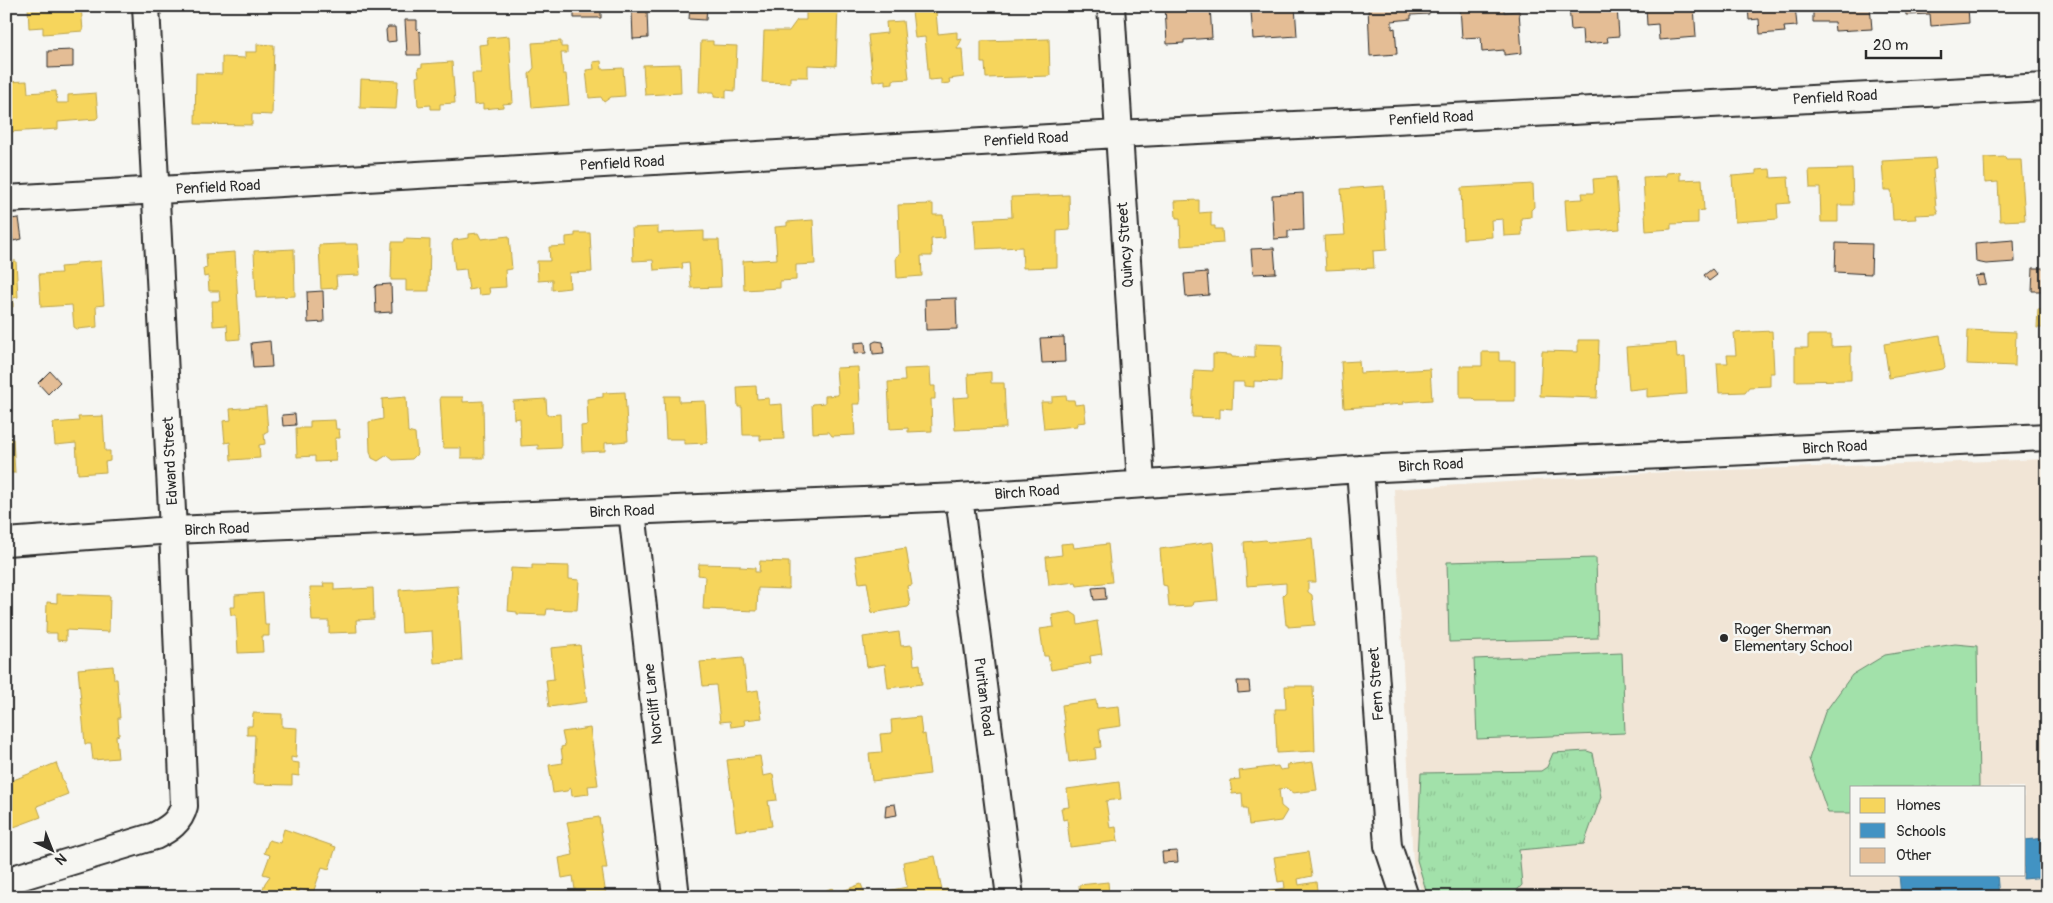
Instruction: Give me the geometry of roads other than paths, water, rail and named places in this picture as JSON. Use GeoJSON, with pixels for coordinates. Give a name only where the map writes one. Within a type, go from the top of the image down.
{"type":"FeatureCollection","features":[{"type":"Feature","properties":{"kind":"street","name":"Edward Street"},"geometry":{"type":"LineString","coordinates":[[6,882],[155,836],[172,826],[182,815],[185,790],[146,6]]}},
{"type":"Feature","properties":{"kind":"street","name":"Quincy Street"},"geometry":{"type":"LineString","coordinates":[[1111,6],[1141,483]]}},
{"type":"Feature","properties":{"kind":"street","name":"Penfield Road"},"geometry":{"type":"LineString","coordinates":[[6,198],[155,191],[1118,134],[2047,86]]}},
{"type":"Feature","properties":{"kind":"street","name":"Birch Road"},"geometry":{"type":"LineString","coordinates":[[6,542],[173,530],[959,497],[1360,469],[2047,437]]}},
{"type":"Feature","properties":{"kind":"street","name":"Fern Street"},"geometry":{"type":"LineString","coordinates":[[1360,469],[1388,846],[1405,897]]}},
{"type":"Feature","properties":{"kind":"street","name":"Puritan Road"},"geometry":{"type":"LineString","coordinates":[[959,497],[1010,897]]}},
{"type":"Feature","properties":{"kind":"street","name":"Norcliff Lane"},"geometry":{"type":"LineString","coordinates":[[632,511],[676,897]]}},
{"type":"Feature","properties":{"kind":"place","name":"Roger Sherman Elementary School"},"geometry":{"type":"Point","coordinates":[1724,638]}}]}
